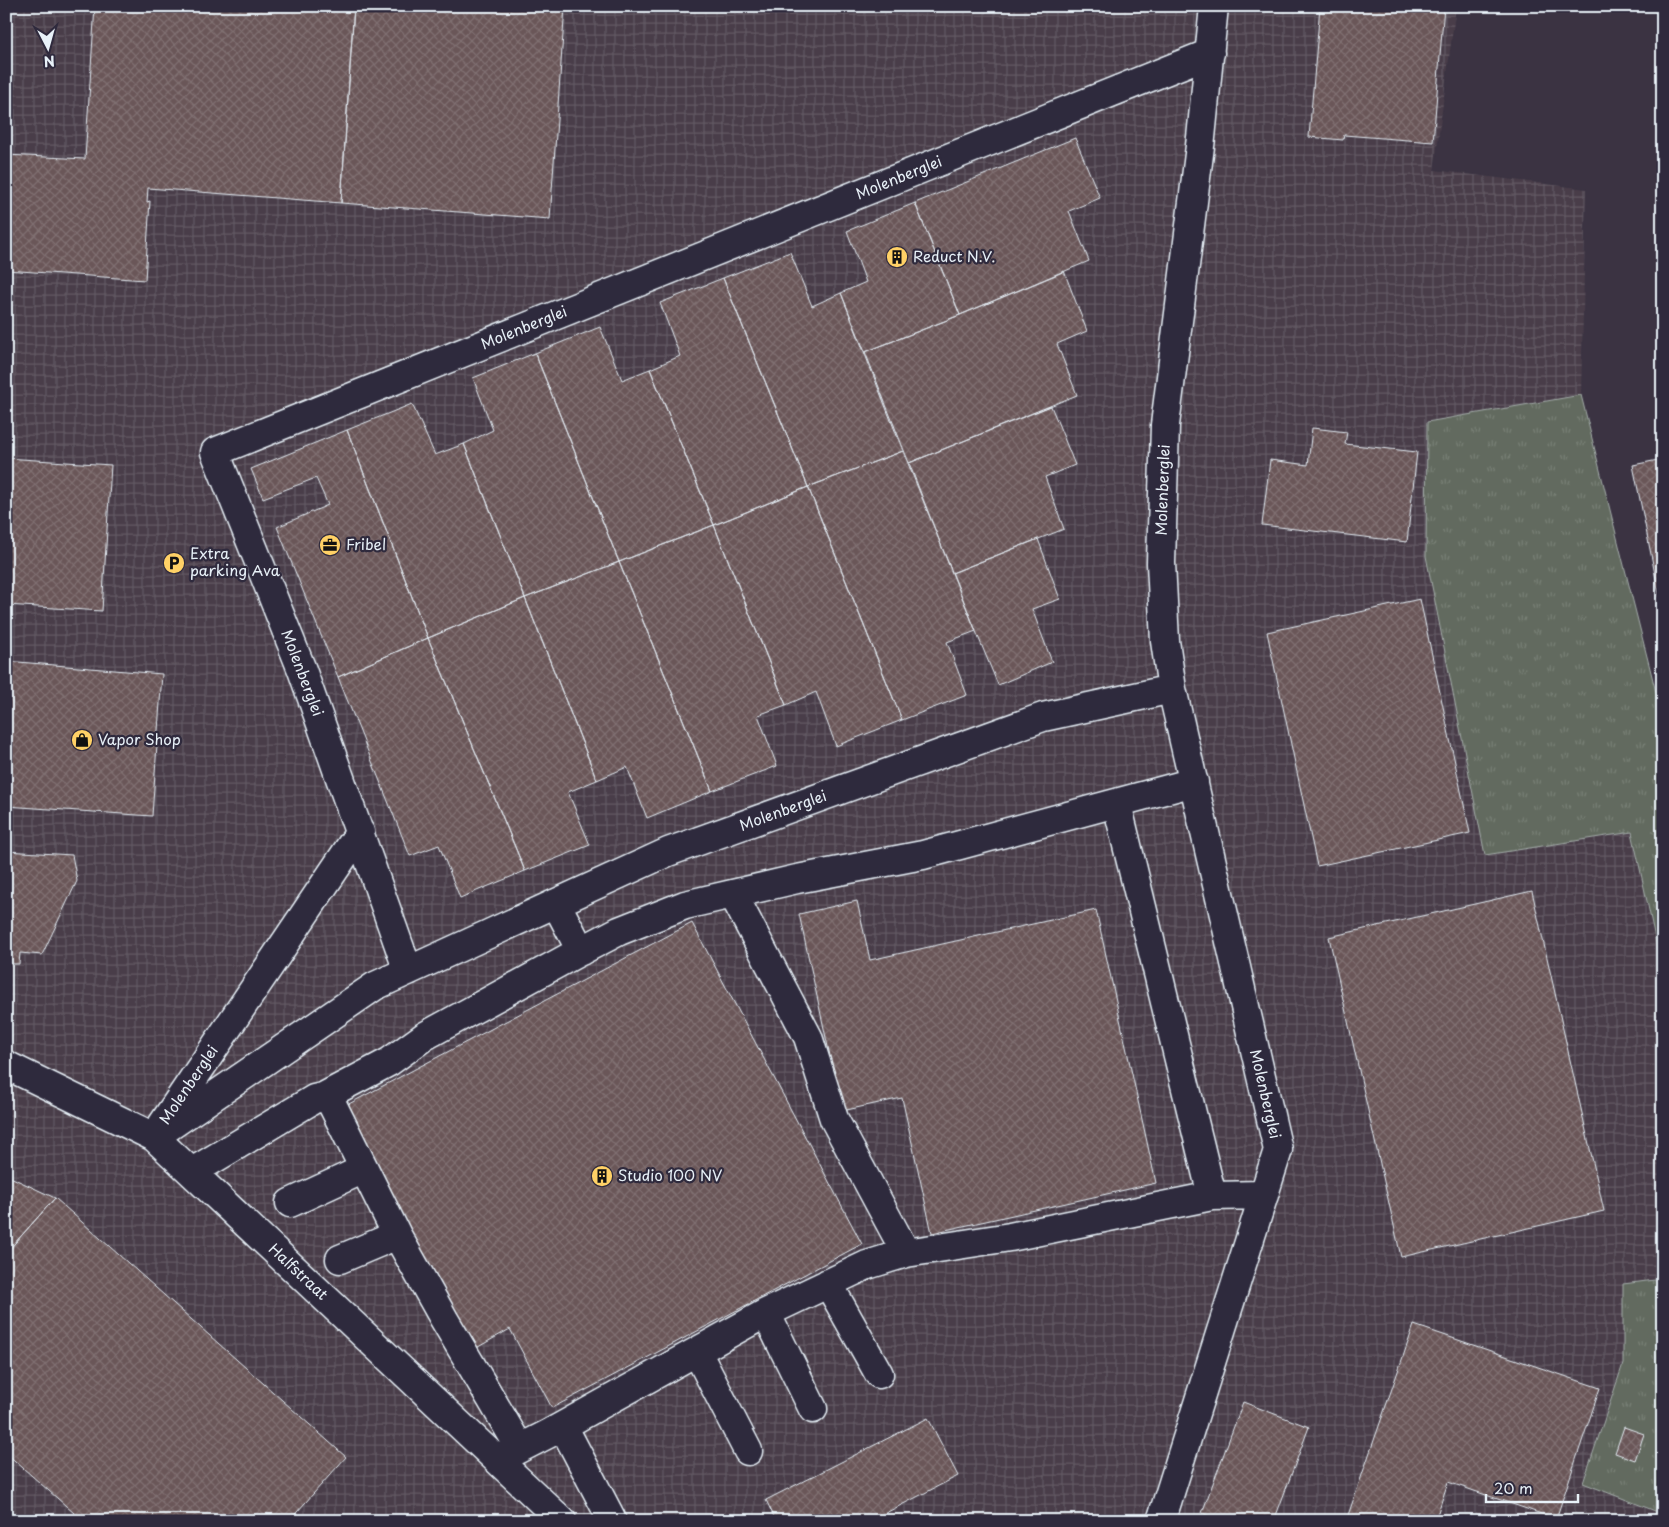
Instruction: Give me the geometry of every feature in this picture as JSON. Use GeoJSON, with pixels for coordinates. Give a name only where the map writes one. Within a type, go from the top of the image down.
{"type":"FeatureCollection","features":[{"type":"Feature","properties":{"kind":"street","name":"Molenberglei"},"geometry":{"type":"LineString","coordinates":[[1161,1521],[1278,1150],[1172,689],[1166,641],[1161,563],[1165,426],[1201,138],[1214,6]]}},
{"type":"Feature","properties":{"kind":"street","name":"Molenberglei"},"geometry":{"type":"LineString","coordinates":[[408,971],[302,670],[215,452],[1210,53]]}},
{"type":"Feature","properties":{"kind":"street","name":"Molenberglei"},"geometry":{"type":"LineString","coordinates":[[154,1136],[375,986],[668,852],[1044,717],[1172,689]]}},
{"type":"Feature","properties":{"kind":"street"},"geometry":{"type":"LineString","coordinates":[[192,1172],[314,1098],[323,1097],[390,1062],[425,1036],[581,951],[619,931],[685,905],[922,855],[1194,782]]}},
{"type":"Feature","properties":{"kind":"street"},"geometry":{"type":"LineString","coordinates":[[1117,804],[1212,1196]]}},
{"type":"Feature","properties":{"kind":"street","name":"Molenberglei"},"geometry":{"type":"LineString","coordinates":[[154,1136],[360,832]]}},
{"type":"Feature","properties":{"kind":"street"},"geometry":{"type":"LineString","coordinates":[[733,894],[808,1037],[834,1119],[906,1253]]}},
{"type":"Feature","properties":{"kind":"street"},"geometry":{"type":"LineString","coordinates":[[556,903],[581,951]]}},
{"type":"Feature","properties":{"kind":"street","name":"Halfstraat"},"geometry":{"type":"LineString","coordinates":[[6,1065],[154,1136],[508,1454],[562,1521]]}},
{"type":"Feature","properties":{"kind":"street"},"geometry":{"type":"LineString","coordinates":[[323,1097],[330,1100],[397,1235],[444,1319],[508,1454],[563,1426],[766,1313],[867,1265],[906,1253],[1010,1237],[1212,1196],[1264,1195]]}},
{"type":"Feature","properties":{"kind":"street"},"geometry":{"type":"LineString","coordinates":[[290,1203],[364,1169]]}},
{"type":"Feature","properties":{"kind":"street"},"geometry":{"type":"LineString","coordinates":[[340,1259],[397,1235]]}},
{"type":"Feature","properties":{"kind":"street"},"geometry":{"type":"LineString","coordinates":[[828,1283],[880,1374]]}},
{"type":"Feature","properties":{"kind":"street"},"geometry":{"type":"LineString","coordinates":[[766,1313],[813,1409]]}},
{"type":"Feature","properties":{"kind":"street"},"geometry":{"type":"LineString","coordinates":[[697,1352],[748,1451]]}},
{"type":"Feature","properties":{"kind":"street"},"geometry":{"type":"LineString","coordinates":[[563,1426],[610,1518]]}},
{"type":"Feature","properties":{"kind":"shaded area"},"geometry":{"type":"Polygon","coordinates":[[[6,6],[1456,6],[1434,170],[1586,189],[1581,395],[1427,422],[1485,854],[1632,832],[1663,975],[1663,1279],[1623,1284],[1623,1364],[1583,1482],[1663,1514],[1663,1521],[6,1521],[6,6]]]}},
{"type":"Feature","properties":{"kind":"green space"},"geometry":{"type":"Polygon","coordinates":[[[1581,395],[1663,720],[1663,975],[1632,832],[1485,855],[1426,556],[1427,422],[1581,395]]]}},
{"type":"Feature","properties":{"kind":"green space"},"geometry":{"type":"Polygon","coordinates":[[[1663,1279],[1663,1514],[1583,1483],[1623,1364],[1623,1284],[1663,1279]]]}},
{"type":"Feature","properties":{"kind":"building"},"geometry":{"type":"Polygon","coordinates":[[[95,6],[354,6],[341,203],[148,188],[147,202],[150,201],[145,280],[6,270],[6,155],[85,159],[95,6]]]}},
{"type":"Feature","properties":{"kind":"building"},"geometry":{"type":"Polygon","coordinates":[[[354,6],[565,6],[550,219],[341,203],[354,6]]]}},
{"type":"Feature","properties":{"kind":"building"},"geometry":{"type":"Polygon","coordinates":[[[1320,6],[1444,6],[1433,142],[1344,135],[1343,140],[1309,137],[1320,6]]]}},
{"type":"Feature","properties":{"kind":"building"},"geometry":{"type":"Polygon","coordinates":[[[1075,138],[1100,198],[1069,211],[1089,261],[960,315],[915,203],[1075,138]]]}},
{"type":"Feature","properties":{"kind":"building","name":"Reduct N.V."},"geometry":{"type":"Polygon","coordinates":[[[915,203],[960,315],[865,352],[841,293],[866,282],[847,231],[915,203]]]}},
{"type":"Feature","properties":{"kind":"building"},"geometry":{"type":"Polygon","coordinates":[[[790,252],[812,306],[841,293],[903,451],[808,487],[723,278],[790,252]]]}},
{"type":"Feature","properties":{"kind":"building"},"geometry":{"type":"Polygon","coordinates":[[[1064,271],[1087,331],[1057,344],[1077,395],[909,463],[865,352],[960,315],[1064,271]]]}},
{"type":"Feature","properties":{"kind":"building"},"geometry":{"type":"Polygon","coordinates":[[[723,278],[808,487],[714,525],[650,369],[680,356],[660,303],[723,278]]]}},
{"type":"Feature","properties":{"kind":"building"},"geometry":{"type":"Polygon","coordinates":[[[600,327],[622,380],[650,369],[714,525],[619,562],[535,353],[600,327]]]}},
{"type":"Feature","properties":{"kind":"building"},"geometry":{"type":"Polygon","coordinates":[[[535,353],[619,562],[525,598],[464,444],[493,430],[473,378],[535,353]]]}},
{"type":"Feature","properties":{"kind":"building"},"geometry":{"type":"Polygon","coordinates":[[[412,404],[435,455],[464,444],[525,598],[428,638],[347,430],[412,404]]]}},
{"type":"Feature","properties":{"kind":"building"},"geometry":{"type":"Polygon","coordinates":[[[1051,406],[1075,465],[1045,477],[1064,529],[952,573],[909,463],[1051,406]]]}},
{"type":"Feature","properties":{"kind":"building"},"geometry":{"type":"Polygon","coordinates":[[[1312,428],[1347,432],[1345,444],[1417,452],[1407,542],[1262,525],[1270,460],[1308,465],[1312,428]]]}},
{"type":"Feature","properties":{"kind":"building"},"geometry":{"type":"Polygon","coordinates":[[[347,430],[428,638],[338,677],[277,527],[328,505],[316,478],[263,498],[251,469],[347,430]]]}},
{"type":"Feature","properties":{"kind":"building"},"geometry":{"type":"Polygon","coordinates":[[[903,451],[976,631],[947,642],[967,695],[902,720],[808,487],[903,451]]]}},
{"type":"Feature","properties":{"kind":"building"},"geometry":{"type":"Polygon","coordinates":[[[6,458],[111,465],[102,611],[6,605],[6,458]]]}},
{"type":"Feature","properties":{"kind":"building"},"geometry":{"type":"Polygon","coordinates":[[[1663,459],[1663,614],[1633,465],[1663,459]]]}},
{"type":"Feature","properties":{"kind":"building"},"geometry":{"type":"Polygon","coordinates":[[[808,487],[902,720],[836,746],[816,692],[786,705],[714,525],[808,487]]]}},
{"type":"Feature","properties":{"kind":"building"},"geometry":{"type":"Polygon","coordinates":[[[714,525],[786,705],[758,715],[777,766],[712,791],[619,562],[714,525]]]}},
{"type":"Feature","properties":{"kind":"building"},"geometry":{"type":"Polygon","coordinates":[[[1038,539],[1060,599],[1032,609],[1052,662],[998,685],[952,573],[1038,539]]]}},
{"type":"Feature","properties":{"kind":"building"},"geometry":{"type":"Polygon","coordinates":[[[619,562],[712,791],[647,818],[627,767],[597,780],[525,598],[619,562]]]}},
{"type":"Feature","properties":{"kind":"building"},"geometry":{"type":"Polygon","coordinates":[[[525,598],[597,780],[568,792],[590,845],[525,871],[428,638],[525,598]]]}},
{"type":"Feature","properties":{"kind":"building"},"geometry":{"type":"Polygon","coordinates":[[[1420,599],[1470,833],[1317,866],[1267,632],[1420,599]]]}},
{"type":"Feature","properties":{"kind":"building"},"geometry":{"type":"Polygon","coordinates":[[[428,638],[525,871],[460,898],[439,845],[410,856],[338,677],[428,638]]]}},
{"type":"Feature","properties":{"kind":"building","name":"Vapor Shop"},"geometry":{"type":"Polygon","coordinates":[[[6,661],[162,674],[152,816],[6,806],[6,661]]]}},
{"type":"Feature","properties":{"kind":"building"},"geometry":{"type":"Polygon","coordinates":[[[6,851],[72,855],[77,881],[42,955],[20,953],[19,964],[6,964],[6,851]]]}},
{"type":"Feature","properties":{"kind":"building"},"geometry":{"type":"Polygon","coordinates":[[[1532,891],[1604,1211],[1401,1257],[1329,937],[1532,891]]]}},
{"type":"Feature","properties":{"kind":"building"},"geometry":{"type":"Polygon","coordinates":[[[857,901],[870,960],[1096,910],[1156,1183],[932,1233],[902,1098],[842,1111],[799,914],[857,901]]]}},
{"type":"Feature","properties":{"kind":"building","name":"Studio 100 NV"},"geometry":{"type":"Polygon","coordinates":[[[692,923],[862,1244],[552,1408],[510,1329],[471,1351],[343,1107],[692,923]]]}},
{"type":"Feature","properties":{"kind":"building"},"geometry":{"type":"Polygon","coordinates":[[[6,1175],[55,1198],[6,1253],[6,1175]]]}},
{"type":"Feature","properties":{"kind":"building"},"geometry":{"type":"Polygon","coordinates":[[[55,1198],[346,1457],[289,1521],[83,1521],[6,1453],[6,1253],[55,1198]]]}},
{"type":"Feature","properties":{"kind":"building"},"geometry":{"type":"Polygon","coordinates":[[[1414,1325],[1600,1388],[1556,1519],[1448,1482],[1435,1521],[1346,1521],[1414,1325]]]}},
{"type":"Feature","properties":{"kind":"building"},"geometry":{"type":"Polygon","coordinates":[[[1243,1402],[1309,1427],[1274,1521],[1221,1521],[1202,1513],[1243,1402]]]}},
{"type":"Feature","properties":{"kind":"building"},"geometry":{"type":"Polygon","coordinates":[[[928,1418],[958,1476],[870,1521],[776,1521],[766,1500],[928,1418]]]}},
{"type":"Feature","properties":{"kind":"building"},"geometry":{"type":"Polygon","coordinates":[[[1624,1427],[1644,1434],[1635,1460],[1615,1453],[1624,1427]]]}},
{"type":"Feature","properties":{"kind":"place","name":"Reduct N.V."},"geometry":{"type":"Point","coordinates":[897,257]}},
{"type":"Feature","properties":{"kind":"place","name":"Fribel"},"geometry":{"type":"Point","coordinates":[330,545]}},
{"type":"Feature","properties":{"kind":"place","name":"Extra parking Ava"},"geometry":{"type":"Point","coordinates":[174,563]}},
{"type":"Feature","properties":{"kind":"place","name":"Vapor Shop"},"geometry":{"type":"Point","coordinates":[82,740]}},
{"type":"Feature","properties":{"kind":"place","name":"Studio 100 NV"},"geometry":{"type":"Point","coordinates":[602,1176]}}]}
